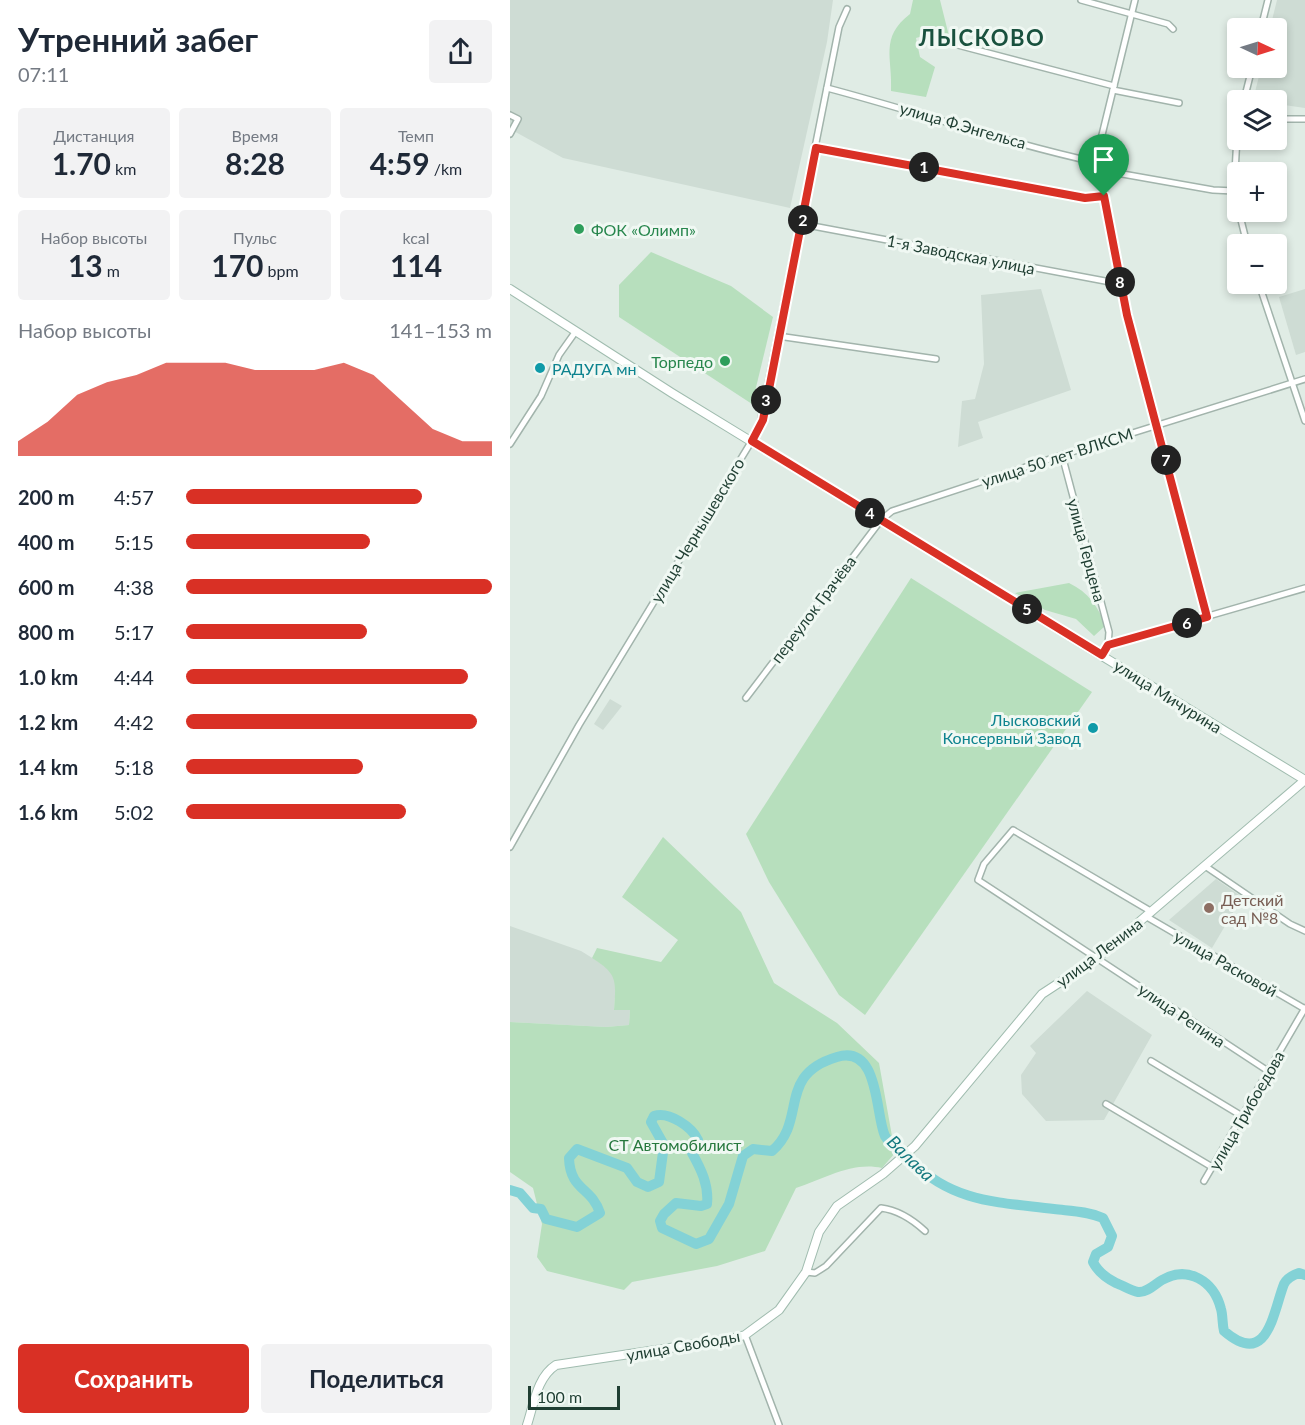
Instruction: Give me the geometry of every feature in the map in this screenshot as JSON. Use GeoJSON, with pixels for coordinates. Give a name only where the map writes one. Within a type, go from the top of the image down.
{"type":"FeatureCollection","features":[{"type":"Feature","properties":{"kind":"main road","name":"улица Мичурина"},"geometry":{"type":"LineString","coordinates":[[510,289],[752,441],[1305,780]]}},
{"type":"Feature","properties":{"kind":"main road","name":"улица Ленина"},"geometry":{"type":"LineString","coordinates":[[806,1272],[819,1232],[837,1206],[883,1174],[915,1146],[1042,994],[1097,958],[1305,780]]}},
{"type":"Feature","properties":{"kind":"main road","name":"улица Свободы"},"geometry":{"type":"LineString","coordinates":[[527,1425],[542,1380],[548,1370],[556,1365],[693,1346],[745,1335],[779,1310],[806,1272]]}},
{"type":"Feature","properties":{"kind":"street"},"geometry":{"type":"LineString","coordinates":[[1081,0],[1168,24],[1173,29]]}},
{"type":"Feature","properties":{"kind":"street"},"geometry":{"type":"LineString","coordinates":[[1135,0],[1100,143],[1100,167],[1120,284],[1207,617]]}},
{"type":"Feature","properties":{"kind":"street"},"geometry":{"type":"LineString","coordinates":[[1264,18],[1268,0]]}},
{"type":"Feature","properties":{"kind":"street","name":"улица Чернышевского"},"geometry":{"type":"LineString","coordinates":[[510,847],[579,725],[763,420],[839,27],[847,9]]}},
{"type":"Feature","properties":{"kind":"street"},"geometry":{"type":"LineString","coordinates":[[950,43],[1113,88],[1179,103]]}},
{"type":"Feature","properties":{"kind":"street","name":"улица Ф.Энгельса"},"geometry":{"type":"LineString","coordinates":[[827,88],[905,108],[1100,167],[1213,190],[1227,191]]}},
{"type":"Feature","properties":{"kind":"street"},"geometry":{"type":"LineString","coordinates":[[510,115],[518,119],[510,134]]}},
{"type":"Feature","properties":{"kind":"street"},"geometry":{"type":"LineString","coordinates":[[1287,119],[1305,119]]}},
{"type":"Feature","properties":{"kind":"street"},"geometry":{"type":"LineString","coordinates":[[816,148],[1085,198],[1104,196]]}},
{"type":"Feature","properties":{"kind":"street","name":"1-я Заводская улица"},"geometry":{"type":"LineString","coordinates":[[802,224],[1120,284]]}},
{"type":"Feature","properties":{"kind":"street"},"geometry":{"type":"LineString","coordinates":[[1262,294],[1305,421]]}},
{"type":"Feature","properties":{"kind":"street"},"geometry":{"type":"LineString","coordinates":[[510,444],[541,396],[560,355],[576,331]]}},
{"type":"Feature","properties":{"kind":"street"},"geometry":{"type":"LineString","coordinates":[[778,336],[936,359]]}},
{"type":"Feature","properties":{"kind":"street","name":"улица 50 лет ВЛКСМ"},"geometry":{"type":"LineString","coordinates":[[881,520],[902,506],[1305,380]]}},
{"type":"Feature","properties":{"kind":"street","name":"улица Герцена"},"geometry":{"type":"LineString","coordinates":[[1062,455],[1110,632],[1108,645]]}},
{"type":"Feature","properties":{"kind":"street","name":"переулок Грачёва"},"geometry":{"type":"LineString","coordinates":[[746,698],[881,520]]}},
{"type":"Feature","properties":{"kind":"street"},"geometry":{"type":"LineString","coordinates":[[1102,655],[1108,645],[1305,588]]}},
{"type":"Feature","properties":{"kind":"street","name":"улица Расковой"},"geometry":{"type":"LineString","coordinates":[[1013,830],[1305,1008]]}},
{"type":"Feature","properties":{"kind":"street","name":"улица Репина"},"geometry":{"type":"LineString","coordinates":[[1013,830],[984,864],[978,880],[1268,1071]]}},
{"type":"Feature","properties":{"kind":"street"},"geometry":{"type":"LineString","coordinates":[[1205,866],[1290,924],[1305,931]]}},
{"type":"Feature","properties":{"kind":"street","name":"улица Грибоедова"},"geometry":{"type":"LineString","coordinates":[[1204,1181],[1305,1008]]}},
{"type":"Feature","properties":{"kind":"street"},"geometry":{"type":"LineString","coordinates":[[1150,1061],[1242,1116]]}},
{"type":"Feature","properties":{"kind":"street"},"geometry":{"type":"LineString","coordinates":[[1106,1104],[1212,1167]]}},
{"type":"Feature","properties":{"kind":"street","name":"улица Свободы"},"geometry":{"type":"LineString","coordinates":[[806,1272],[815,1273],[826,1266],[881,1208],[891,1209],[917,1223],[925,1231]]}},
{"type":"Feature","properties":{"kind":"street"},"geometry":{"type":"LineString","coordinates":[[745,1335],[779,1425]]}},
{"type":"Feature","properties":{"kind":"shaded area"},"geometry":{"type":"Polygon","coordinates":[[[510,0],[833,0],[827,42],[790,208],[563,158],[510,129],[510,0]]]}},
{"type":"Feature","properties":{"kind":"shaded area"},"geometry":{"type":"Polygon","coordinates":[[[1277,0],[1305,0],[1305,108],[1287,105],[1287,90],[1256,90],[1258,78],[1287,78],[1287,18],[1272,18],[1277,0]]]}},
{"type":"Feature","properties":{"kind":"shaded area"},"geometry":{"type":"Polygon","coordinates":[[[1041,289],[1071,390],[978,422],[983,438],[958,447],[962,401],[975,399],[984,364],[981,295],[1041,289]]]}},
{"type":"Feature","properties":{"kind":"shaded area"},"geometry":{"type":"Polygon","coordinates":[[[1305,289],[1305,352],[1296,355],[1279,297],[1305,289]]]}},
{"type":"Feature","properties":{"kind":"shaded area"},"geometry":{"type":"Polygon","coordinates":[[[610,699],[622,706],[603,730],[594,724],[610,699]]]}},
{"type":"Feature","properties":{"kind":"shaded area","name":"Детский сад №8"},"geometry":{"type":"Polygon","coordinates":[[[1216,879],[1242,897],[1212,948],[1169,920],[1216,879]]]}},
{"type":"Feature","properties":{"kind":"shaded area"},"geometry":{"type":"Polygon","coordinates":[[[510,926],[581,951],[610,969],[616,983],[614,1010],[630,1010],[629,1025],[606,1027],[510,1022],[510,926]]]}},
{"type":"Feature","properties":{"kind":"shaded area"},"geometry":{"type":"Polygon","coordinates":[[[1087,991],[1152,1035],[1104,1120],[1046,1121],[1022,1094],[1021,1075],[1036,1053],[1030,1046],[1087,991]]]}},
{"type":"Feature","properties":{"kind":"green space"},"geometry":{"type":"Polygon","coordinates":[[[913,0],[940,0],[951,44],[943,43],[930,34],[916,38],[920,57],[935,67],[926,97],[891,91],[891,40],[900,23],[910,14],[913,0]]]}},
{"type":"Feature","properties":{"kind":"green space","name":"Торпедо"},"geometry":{"type":"Polygon","coordinates":[[[651,252],[731,286],[773,317],[752,404],[619,317],[619,285],[651,252]]]}},
{"type":"Feature","properties":{"kind":"green space"},"geometry":{"type":"Polygon","coordinates":[[[911,578],[1092,692],[865,1015],[839,995],[769,882],[746,834],[911,578]]]}},
{"type":"Feature","properties":{"kind":"green space"},"geometry":{"type":"Polygon","coordinates":[[[1069,583],[1087,596],[1100,613],[1105,626],[1094,636],[1076,619],[1045,610],[1015,593],[1069,583]]]}},
{"type":"Feature","properties":{"kind":"green space","name":"СТ Автомобилист"},"geometry":{"type":"Polygon","coordinates":[[[663,837],[741,912],[774,983],[837,1023],[879,1063],[895,1153],[882,1168],[871,1166],[849,1169],[796,1188],[765,1251],[717,1266],[632,1282],[624,1290],[547,1271],[537,1257],[542,1224],[533,1188],[510,1172],[510,1022],[606,1027],[629,1025],[630,1010],[614,1010],[614,979],[607,969],[592,958],[597,948],[661,962],[678,940],[622,897],[663,837]]]}},
{"type":"Feature","properties":{"kind":"waterway","name":"Валава"},"geometry":{"type":"LineString","coordinates":[[510,1190],[520,1193],[533,1208],[541,1209],[546,1219],[577,1227],[600,1213],[592,1198],[573,1177],[569,1158],[577,1149],[627,1168],[637,1182],[648,1187],[659,1182],[664,1145],[651,1122],[654,1116],[666,1116],[685,1125],[698,1140],[692,1153],[704,1177],[707,1204],[701,1206],[676,1203],[660,1221],[662,1228],[696,1244],[709,1239],[729,1204],[743,1156],[753,1149],[772,1151],[783,1139],[789,1126],[799,1086],[806,1075],[818,1065],[837,1057],[851,1056],[861,1061],[868,1071],[877,1098],[885,1136],[927,1175],[960,1193],[978,1198],[1079,1212],[1103,1218],[1112,1236],[1108,1247],[1096,1254],[1093,1262],[1097,1269],[1116,1283],[1141,1292],[1172,1276],[1181,1274],[1199,1278],[1218,1299],[1224,1331],[1239,1341],[1250,1344],[1259,1340],[1266,1332],[1285,1282],[1299,1273],[1305,1275]]}},
{"type":"Feature","properties":{"kind":"place","name":"ФОК «Олимп»"},"geometry":{"type":"Point","coordinates":[579,229]}},
{"type":"Feature","properties":{"kind":"place","name":"Торпедо"},"geometry":{"type":"Point","coordinates":[725,361]}},
{"type":"Feature","properties":{"kind":"place","name":"РАДУГА мн"},"geometry":{"type":"Point","coordinates":[540,368]}},
{"type":"Feature","properties":{"kind":"place","name":"Лысковский Консервный Завод"},"geometry":{"type":"Point","coordinates":[1093,728]}},
{"type":"Feature","properties":{"kind":"place","name":"Детский сад №8"},"geometry":{"type":"Point","coordinates":[1209,908]}},
{"type":"Feature","properties":{"kind":"district","name":"ЛЫСКОВО"},"geometry":{"type":"Point","coordinates":[982,37]}},
{"type":"Feature","properties":{"kind":"route"},"geometry":{"type":"LineString","coordinates":[[816,148],[1085,198],[1104,196],[1127,315],[1207,617],[1108,645],[1102,655],[752,441],[763,420],[816,148]]}}]}
